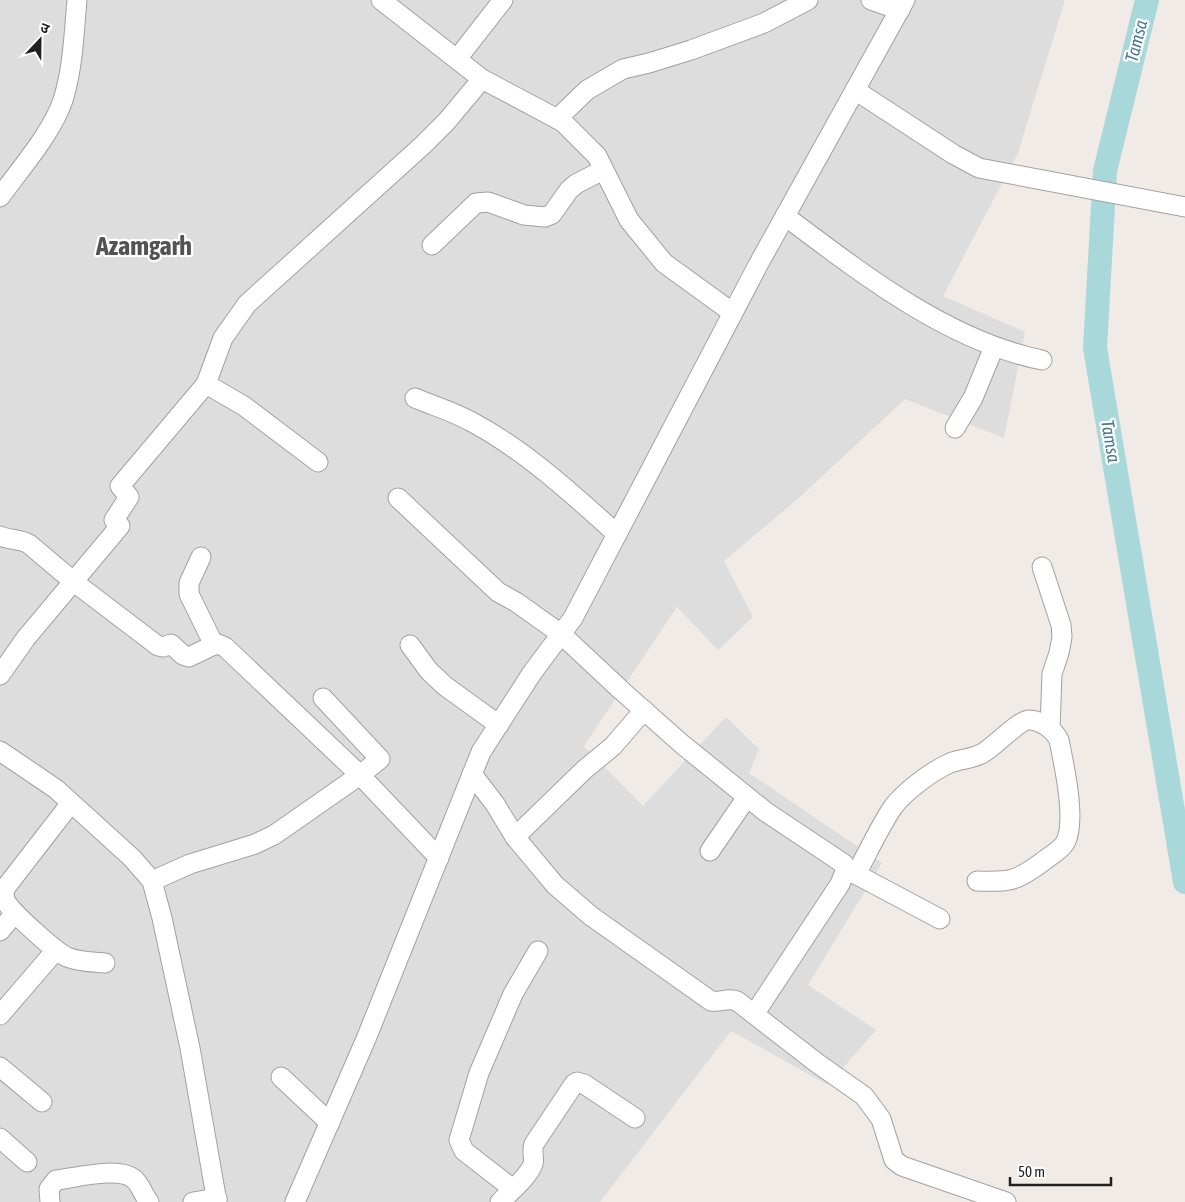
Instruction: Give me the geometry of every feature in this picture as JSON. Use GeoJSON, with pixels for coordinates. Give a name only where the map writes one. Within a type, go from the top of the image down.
{"type":"FeatureCollection","features":[{"type":"Feature","properties":{"kind":"street"},"geometry":{"type":"LineString","coordinates":[[0,197],[45,135],[62,101],[69,73],[77,0]]}},
{"type":"Feature","properties":{"kind":"street"},"geometry":{"type":"LineString","coordinates":[[381,0],[482,79],[563,122],[597,156],[629,220],[664,263],[733,313]]}},
{"type":"Feature","properties":{"kind":"street"},"geometry":{"type":"LineString","coordinates":[[457,59],[503,0]]}},
{"type":"Feature","properties":{"kind":"street"},"geometry":{"type":"LineString","coordinates":[[557,118],[587,90],[623,69],[719,40],[764,23],[808,0]]}},
{"type":"Feature","properties":{"kind":"street"},"geometry":{"type":"LineString","coordinates":[[295,1202],[366,1039],[481,752],[532,673],[573,618],[785,216],[902,5],[871,0]]}},
{"type":"Feature","properties":{"kind":"street"},"geometry":{"type":"LineString","coordinates":[[0,675],[26,638],[120,526],[114,520],[129,497],[120,486],[206,384],[223,338],[247,304],[423,145],[447,121],[482,79]]}},
{"type":"Feature","properties":{"kind":"street"},"geometry":{"type":"LineString","coordinates":[[855,90],[952,154],[979,168],[1185,207]]}},
{"type":"Feature","properties":{"kind":"street"},"geometry":{"type":"LineString","coordinates":[[432,245],[476,203],[488,202],[524,215],[545,217],[552,214],[569,190],[576,184],[603,170]]}},
{"type":"Feature","properties":{"kind":"street"},"geometry":{"type":"LineString","coordinates":[[785,216],[886,289],[951,326],[994,346],[1021,356],[1042,360]]}},
{"type":"Feature","properties":{"kind":"street"},"geometry":{"type":"LineString","coordinates":[[956,428],[973,398],[994,346]]}},
{"type":"Feature","properties":{"kind":"street"},"geometry":{"type":"LineString","coordinates":[[206,384],[244,406],[318,462]]}},
{"type":"Feature","properties":{"kind":"street"},"geometry":{"type":"LineString","coordinates":[[415,398],[460,416],[495,436],[545,470],[617,534]]}},
{"type":"Feature","properties":{"kind":"street"},"geometry":{"type":"LineString","coordinates":[[398,498],[498,592],[516,602],[561,634],[644,710],[747,797],[793,831],[838,859],[851,871],[940,919]]}},
{"type":"Feature","properties":{"kind":"street"},"geometry":{"type":"LineString","coordinates":[[0,536],[11,540],[24,541],[29,544],[74,582],[158,646],[162,647],[171,644],[188,657],[214,645],[218,644],[225,647],[360,775],[439,858]]}},
{"type":"Feature","properties":{"kind":"street"},"geometry":{"type":"LineString","coordinates":[[201,557],[189,584],[189,594],[214,645]]}},
{"type":"Feature","properties":{"kind":"street"},"geometry":{"type":"LineString","coordinates":[[1042,567],[1061,626],[1062,638],[1052,674],[1050,728]]}},
{"type":"Feature","properties":{"kind":"street"},"geometry":{"type":"LineString","coordinates":[[410,645],[429,671],[445,686],[499,725]]}},
{"type":"Feature","properties":{"kind":"street"},"geometry":{"type":"LineString","coordinates":[[152,881],[190,864],[264,840],[286,828],[380,759],[323,698]]}},
{"type":"Feature","properties":{"kind":"street"},"geometry":{"type":"LineString","coordinates":[[515,837],[584,770],[613,746],[644,710]]}},
{"type":"Feature","properties":{"kind":"street"},"geometry":{"type":"LineString","coordinates":[[755,1013],[893,807],[928,776],[951,762],[982,754],[1024,721],[1034,721],[1054,731],[1059,740],[1071,819],[1064,844],[1018,878],[1007,882],[976,881]]}},
{"type":"Feature","properties":{"kind":"street"},"geometry":{"type":"LineString","coordinates":[[0,751],[56,790],[132,858],[152,881],[162,918],[190,1048],[217,1200],[192,1202]]}},
{"type":"Feature","properties":{"kind":"street"},"geometry":{"type":"LineString","coordinates":[[472,774],[496,804],[515,837],[555,885],[591,916],[710,1001],[719,1002],[734,999],[755,1013],[824,1069],[864,1096],[881,1119],[894,1160],[902,1166],[1006,1202]]}},
{"type":"Feature","properties":{"kind":"street"},"geometry":{"type":"LineString","coordinates":[[710,851],[747,797]]}},
{"type":"Feature","properties":{"kind":"street"},"geometry":{"type":"LineString","coordinates":[[71,803],[6,887],[4,892],[5,899],[16,913],[64,956],[78,961],[105,962]]}},
{"type":"Feature","properties":{"kind":"street"},"geometry":{"type":"LineString","coordinates":[[0,931],[16,913]]}},
{"type":"Feature","properties":{"kind":"street"},"geometry":{"type":"LineString","coordinates":[[0,1015],[56,950]]}},
{"type":"Feature","properties":{"kind":"street"},"geometry":{"type":"LineString","coordinates":[[538,952],[513,994],[479,1073],[459,1140],[464,1151],[506,1196],[531,1168],[534,1144],[577,1082],[584,1084],[634,1118]]}},
{"type":"Feature","properties":{"kind":"street"},"geometry":{"type":"LineString","coordinates":[[4,1077],[42,1102]]}},
{"type":"Feature","properties":{"kind":"street"},"geometry":{"type":"LineString","coordinates":[[281,1078],[330,1123]]}},
{"type":"Feature","properties":{"kind":"street"},"geometry":{"type":"LineString","coordinates":[[0,1138],[27,1162]]}},
{"type":"Feature","properties":{"kind":"street"},"geometry":{"type":"LineString","coordinates":[[50,1202],[49,1189],[56,1180],[116,1172],[128,1175],[134,1179],[149,1202]]}},
{"type":"Feature","properties":{"kind":"shaded area","name":"Azamgarh"},"geometry":{"type":"Polygon","coordinates":[[[0,0],[1065,0],[1018,153],[943,296],[1025,332],[1004,438],[905,399],[800,497],[724,561],[753,617],[718,650],[677,607],[584,746],[643,806],[726,717],[759,749],[749,773],[882,863],[808,985],[876,1030],[828,1085],[731,1031],[600,1202],[0,1202],[0,0]]]}},
{"type":"Feature","properties":{"kind":"waterway","name":"Tamsa"},"geometry":{"type":"LineString","coordinates":[[1147,0],[1105,171],[1095,348],[1185,882]]}},
{"type":"Feature","properties":{"kind":"district","name":"Azamgarh"},"geometry":{"type":"Point","coordinates":[144,246]}}]}
